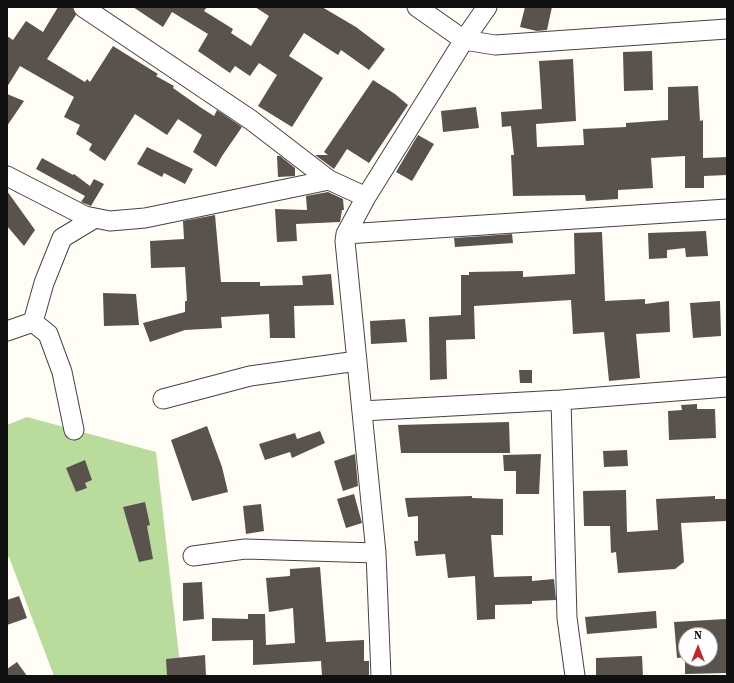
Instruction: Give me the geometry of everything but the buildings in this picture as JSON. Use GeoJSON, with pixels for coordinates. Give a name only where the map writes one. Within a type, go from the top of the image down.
{"type":"FeatureCollection","features":[{"type":"Feature","properties":{"kind":"street"},"geometry":{"type":"LineString","coordinates":[[83,7],[251,120],[329,180],[366,197]]}},
{"type":"Feature","properties":{"kind":"street"},"geometry":{"type":"LineString","coordinates":[[418,7],[464,40],[495,45],[727,29]]}},
{"type":"Feature","properties":{"kind":"street"},"geometry":{"type":"LineString","coordinates":[[381,676],[376,553],[344,251],[346,234],[366,197],[464,40],[487,7]]}},
{"type":"Feature","properties":{"kind":"street"},"geometry":{"type":"LineString","coordinates":[[7,176],[85,216],[110,221],[145,218],[329,180]]}},
{"type":"Feature","properties":{"kind":"street"},"geometry":{"type":"LineString","coordinates":[[346,234],[727,209]]}},
{"type":"Feature","properties":{"kind":"street"},"geometry":{"type":"LineString","coordinates":[[33,322],[44,282],[62,238],[95,218]]}},
{"type":"Feature","properties":{"kind":"street"},"geometry":{"type":"LineString","coordinates":[[7,331],[33,322]]}},
{"type":"Feature","properties":{"kind":"street"},"geometry":{"type":"LineString","coordinates":[[33,322],[48,334],[62,372],[74,430]]}},
{"type":"Feature","properties":{"kind":"street"},"geometry":{"type":"LineString","coordinates":[[163,399],[250,376],[356,361]]}},
{"type":"Feature","properties":{"kind":"street"},"geometry":{"type":"LineString","coordinates":[[362,411],[561,400],[727,387]]}},
{"type":"Feature","properties":{"kind":"street"},"geometry":{"type":"LineString","coordinates":[[561,400],[567,618],[575,676]]}},
{"type":"Feature","properties":{"kind":"street"},"geometry":{"type":"LineString","coordinates":[[193,556],[245,549],[376,553]]}},
{"type":"Feature","properties":{"kind":"green space"},"geometry":{"type":"Polygon","coordinates":[[[27,417],[156,452],[180,665],[187,676],[54,676],[9,557],[7,558],[7,425],[27,417]]]}}]}
